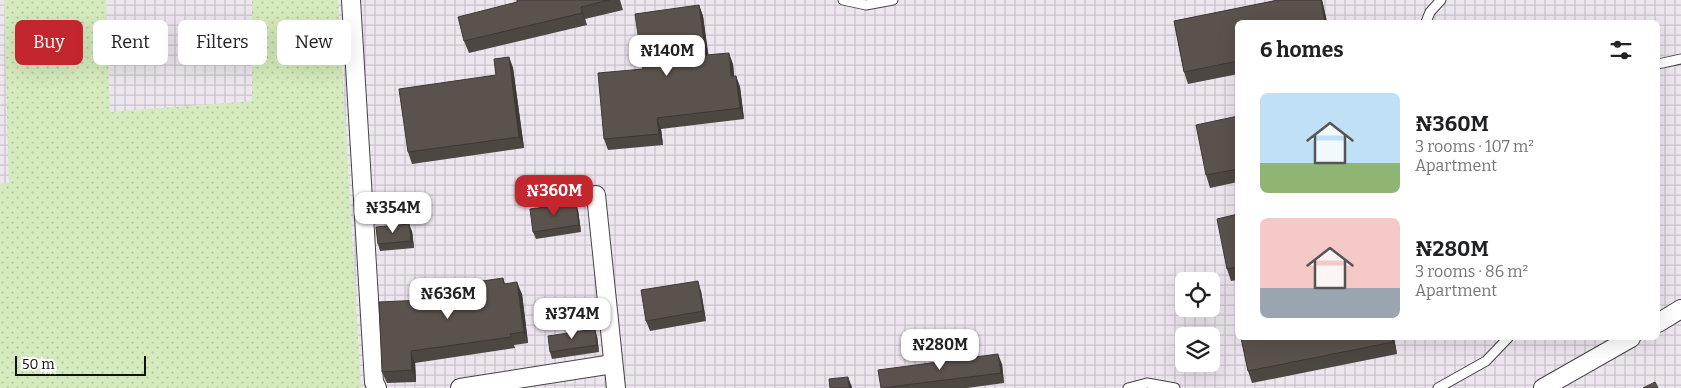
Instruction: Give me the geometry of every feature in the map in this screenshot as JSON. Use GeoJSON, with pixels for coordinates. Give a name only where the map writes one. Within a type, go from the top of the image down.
{"type":"FeatureCollection","features":[{"type":"Feature","properties":{"kind":"street"},"geometry":{"type":"LineString","coordinates":[[352,0],[374,382],[377,388]]}},
{"type":"Feature","properties":{"kind":"street"},"geometry":{"type":"LineString","coordinates":[[596,195],[616,388]]}},
{"type":"Feature","properties":{"kind":"street"},"geometry":{"type":"LineString","coordinates":[[1660,322],[1681,309]]}},
{"type":"Feature","properties":{"kind":"street"},"geometry":{"type":"LineString","coordinates":[[1543,388],[1627,340]]}},
{"type":"Feature","properties":{"kind":"street"},"geometry":{"type":"LineString","coordinates":[[460,388],[614,364]]}},
{"type":"Feature","properties":{"kind":"lane"},"geometry":{"type":"LineString","coordinates":[[843,0],[866,5],[893,0]]}},
{"type":"Feature","properties":{"kind":"lane"},"geometry":{"type":"LineString","coordinates":[[1427,20],[1430,12],[1441,0]]}},
{"type":"Feature","properties":{"kind":"lane"},"geometry":{"type":"LineString","coordinates":[[1660,64],[1681,59]]}},
{"type":"Feature","properties":{"kind":"lane"},"geometry":{"type":"LineString","coordinates":[[1438,388],[1486,361],[1506,340]]}},
{"type":"Feature","properties":{"kind":"lane"},"geometry":{"type":"LineString","coordinates":[[1128,388],[1147,383],[1175,388]]}},
{"type":"Feature","properties":{"kind":"shaded area"},"geometry":{"type":"Polygon","coordinates":[[[0,0],[1681,0],[1681,388],[0,388],[0,0]]]}},
{"type":"Feature","properties":{"kind":"green space"},"geometry":{"type":"Polygon","coordinates":[[[4,0],[106,0],[107,20],[93,20],[93,65],[108,65],[110,112],[252,101],[252,65],[267,65],[267,20],[252,20],[252,0],[338,0],[339,20],[277,20],[277,65],[342,65],[361,388],[0,388],[0,184],[9,183],[4,0]]]}},
{"type":"Feature","properties":{"kind":"building"},"geometry":{"type":"Polygon","coordinates":[[[517,0],[609,0],[581,7],[582,13],[464,41],[458,17],[517,2],[517,0]]]}},
{"type":"Feature","properties":{"kind":"building"},"geometry":{"type":"Polygon","coordinates":[[[1278,0],[1321,0],[1325,20],[1235,20],[1235,62],[1184,72],[1174,21],[1278,0]]]}},
{"type":"Feature","properties":{"kind":"building"},"geometry":{"type":"Polygon","coordinates":[[[699,5],[706,55],[729,53],[731,76],[736,76],[740,108],[657,118],[659,134],[604,139],[598,73],[643,69],[635,14],[699,5]]]}},
{"type":"Feature","properties":{"kind":"building"},"geometry":{"type":"Polygon","coordinates":[[[509,57],[519,137],[408,152],[399,89],[496,75],[494,59],[509,57]]]}},
{"type":"Feature","properties":{"kind":"building"},"geometry":{"type":"Polygon","coordinates":[[[1235,117],[1235,170],[1206,175],[1196,125],[1235,117]]]}},
{"type":"Feature","properties":{"kind":"building"},"geometry":{"type":"Polygon","coordinates":[[[576,203],[579,225],[533,232],[530,209],[576,203]]]}},
{"type":"Feature","properties":{"kind":"building"},"geometry":{"type":"Polygon","coordinates":[[[1235,215],[1235,268],[1227,269],[1217,219],[1235,215]]]}},
{"type":"Feature","properties":{"kind":"building"},"geometry":{"type":"Polygon","coordinates":[[[409,224],[411,241],[378,244],[376,227],[409,224]]]}},
{"type":"Feature","properties":{"kind":"building"},"geometry":{"type":"Polygon","coordinates":[[[503,278],[504,284],[517,282],[524,332],[510,334],[511,337],[411,351],[412,370],[382,372],[379,302],[423,300],[421,290],[503,278]]]}},
{"type":"Feature","properties":{"kind":"building"},"geometry":{"type":"Polygon","coordinates":[[[698,281],[703,311],[646,321],[641,290],[698,281]]]}},
{"type":"Feature","properties":{"kind":"building"},"geometry":{"type":"Polygon","coordinates":[[[595,329],[597,345],[550,352],[548,336],[595,329]]]}},
{"type":"Feature","properties":{"kind":"building"},"geometry":{"type":"Polygon","coordinates":[[[1241,340],[1392,340],[1393,342],[1248,371],[1241,340]]]}},
{"type":"Feature","properties":{"kind":"building"},"geometry":{"type":"Polygon","coordinates":[[[998,354],[1001,373],[881,388],[878,370],[998,354]]]}},
{"type":"Feature","properties":{"kind":"building"},"geometry":{"type":"Polygon","coordinates":[[[848,377],[849,388],[830,388],[829,379],[848,377]]]}},
{"type":"Feature","properties":{"kind":"building"},"geometry":{"type":"Polygon","coordinates":[[[1655,382],[1658,388],[1643,388],[1655,382]]]}}]}
